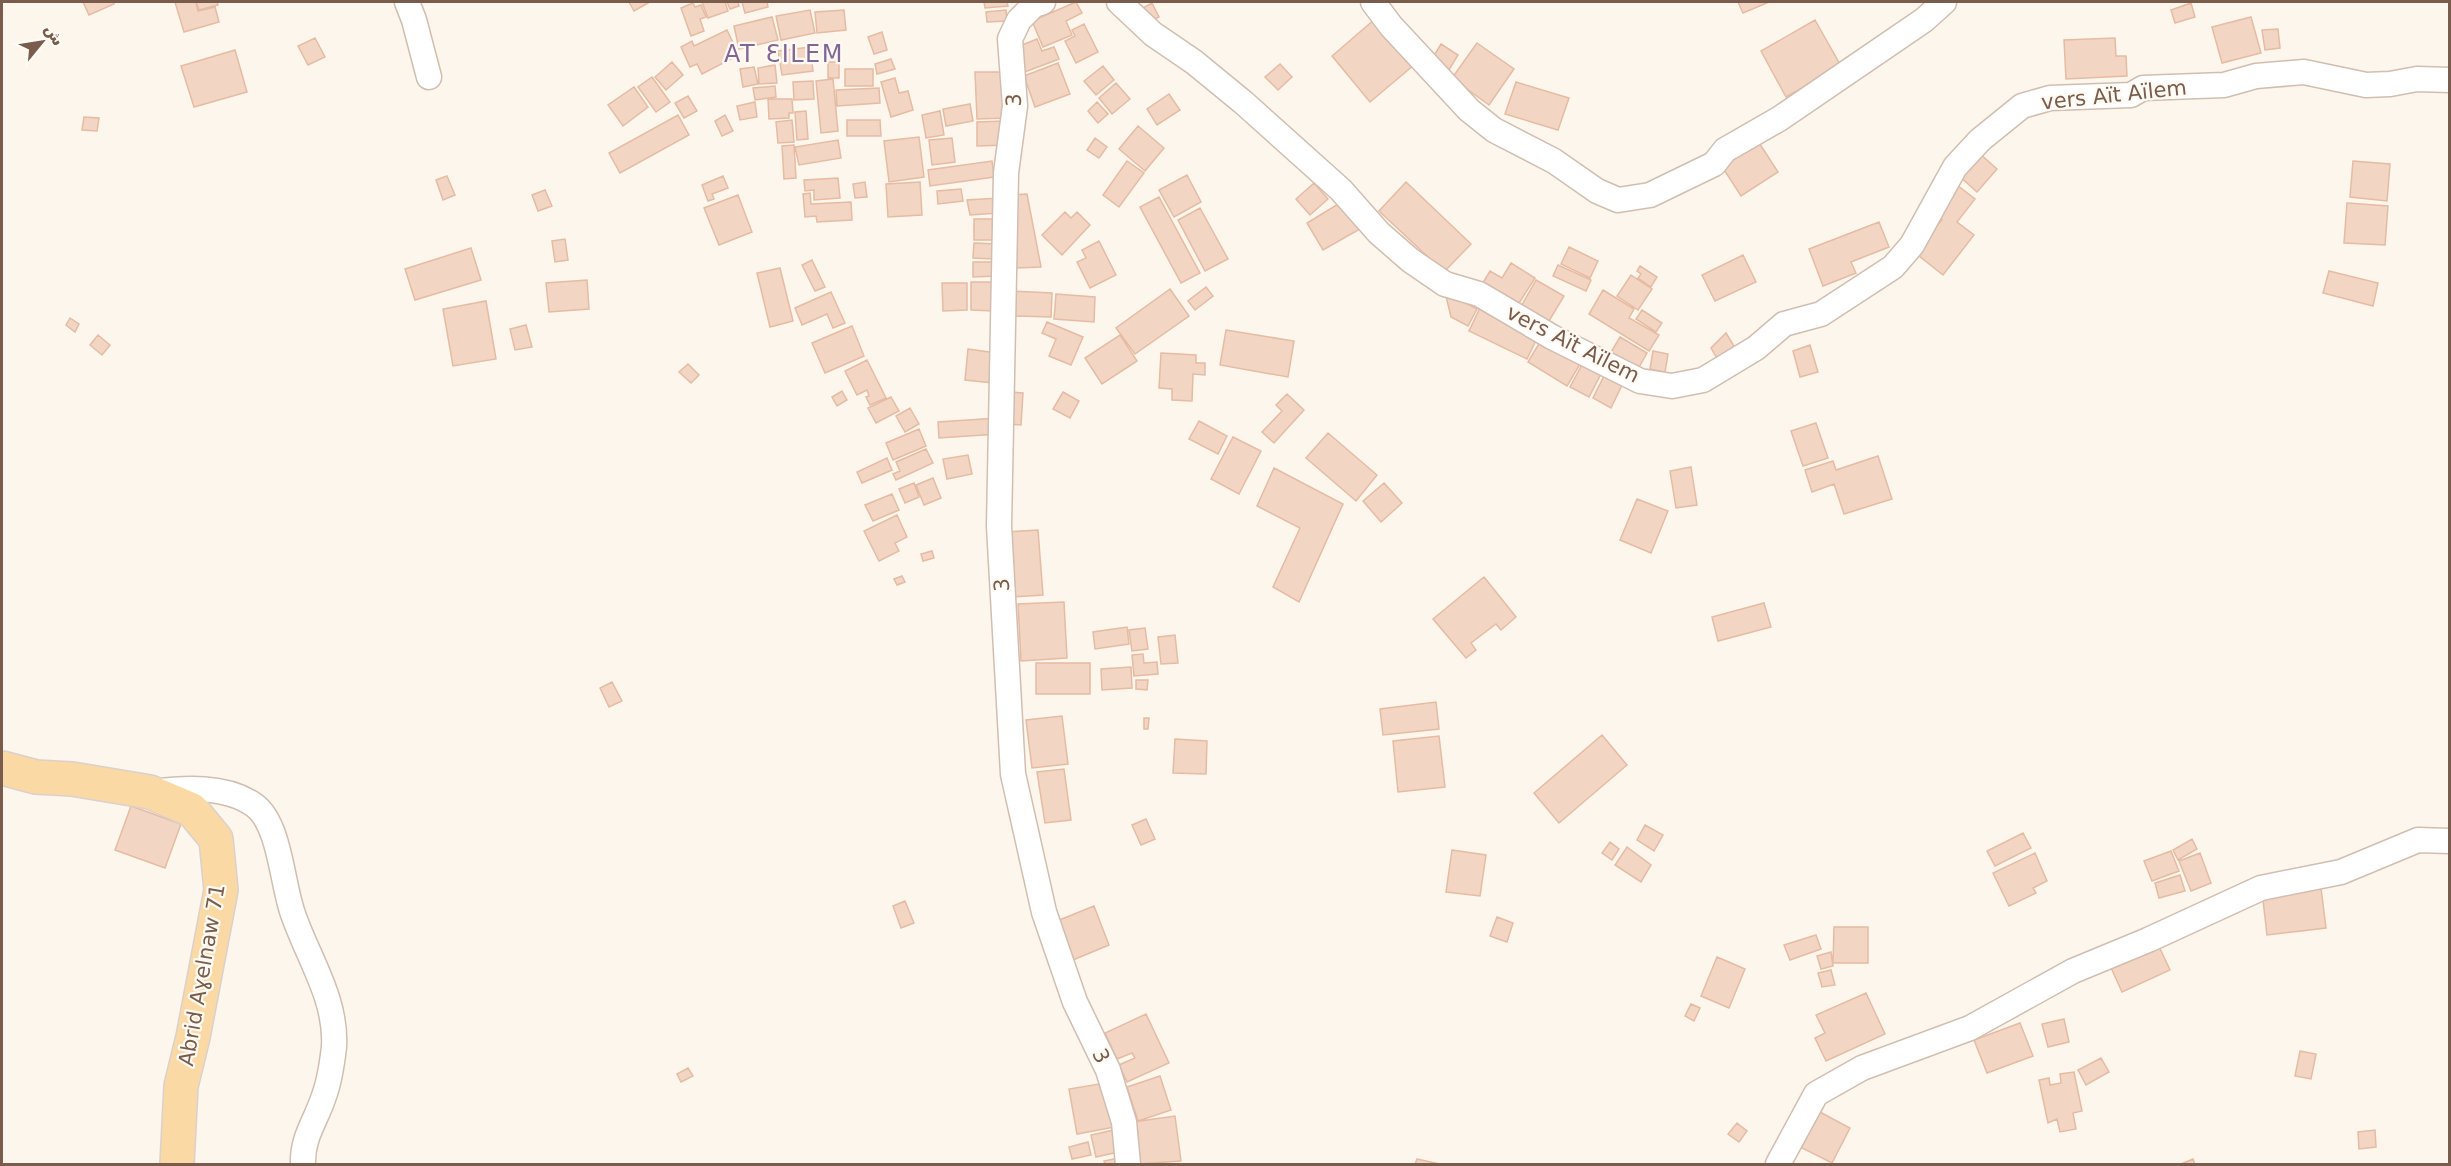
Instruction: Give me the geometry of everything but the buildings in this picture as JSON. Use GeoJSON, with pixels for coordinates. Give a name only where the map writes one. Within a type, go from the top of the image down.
{"type":"FeatureCollection","features":[{"type":"Feature","properties":{"kind":"main road","name":"Abrid Aɣelnaw 71"},"geometry":{"type":"LineString","coordinates":[[2,768],[36,777],[72,779],[150,792],[192,810],[216,838],[221,890],[182,1086],[177,1164]]}},
{"type":"Feature","properties":{"kind":"street"},"geometry":{"type":"LineString","coordinates":[[407,2],[429,77]]}},
{"type":"Feature","properties":{"kind":"street","name":"3"},"geometry":{"type":"LineString","coordinates":[[1043,2],[1034,5],[1019,20],[1010,39],[1015,106],[1006,173],[999,526],[1013,774],[1044,912],[1075,1002],[1108,1070],[1124,1122],[1128,1164]]}},
{"type":"Feature","properties":{"kind":"street","name":"vers Aït Aïlem"},"geometry":{"type":"LineString","coordinates":[[1119,2],[1152,34],[1194,62],[1244,103],[1341,190],[1379,233],[1427,272],[1445,284],[1479,294],[1562,342],[1640,381],[1672,386],[1703,380],[1756,348],[1784,324],[1821,314],[1893,267],[1917,236],[1955,167],[1980,140],[2022,106],[2050,98],[2131,95],[2143,88],[2224,85],[2256,76],[2304,72],[2366,85],[2390,84],[2417,79],[2450,80]]}},
{"type":"Feature","properties":{"kind":"street"},"geometry":{"type":"LineString","coordinates":[[1373,2],[1391,26],[1469,110],[1494,130],[1554,161],[1597,191],[1618,200],[1650,195],[1714,164],[1725,150],[1779,119],[1924,20],[1944,2]]}},
{"type":"Feature","properties":{"kind":"street"},"geometry":{"type":"LineString","coordinates":[[150,792],[186,788],[202,789],[243,798],[256,806],[266,818],[273,834],[294,917],[323,985],[332,1017],[334,1045],[331,1072],[324,1097],[302,1148],[303,1164]]}},
{"type":"Feature","properties":{"kind":"street"},"geometry":{"type":"LineString","coordinates":[[1778,1164],[1816,1094],[1862,1068],[1970,1028],[2062,976],[2261,888],[2342,872],[2418,840],[2450,841]]}},
{"type":"Feature","properties":{"kind":"district","name":"AT ƐILEM"},"geometry":{"type":"Point","coordinates":[784,54]}}]}
